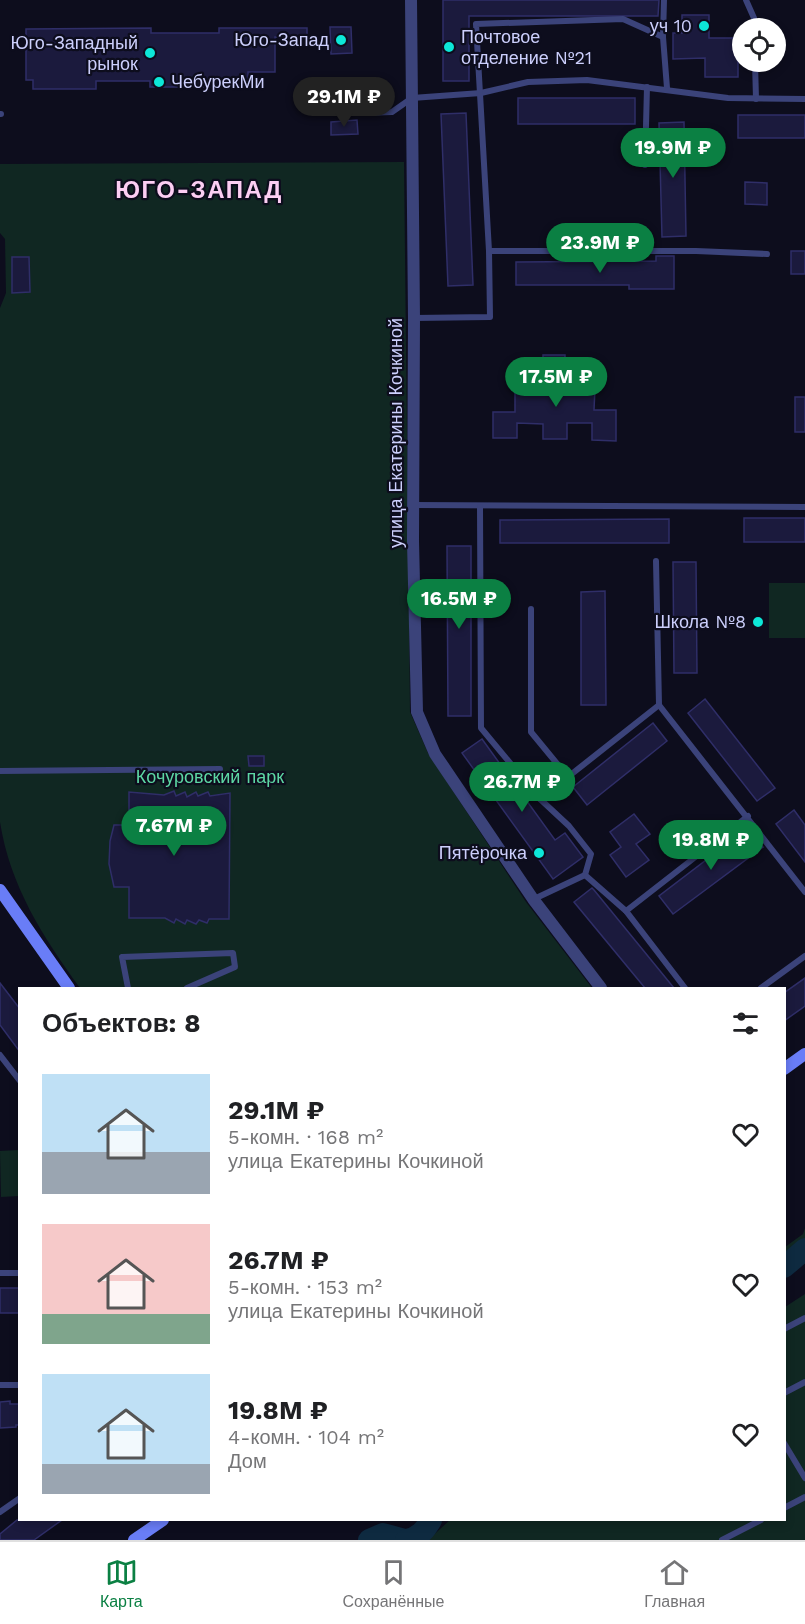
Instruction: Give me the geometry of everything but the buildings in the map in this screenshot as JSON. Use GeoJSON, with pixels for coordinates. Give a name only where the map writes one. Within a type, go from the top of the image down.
{"type":"FeatureCollection","features":[{"type":"Feature","properties":{"kind":"main road"},"geometry":{"type":"LineString","coordinates":[[0,890],[68,987]]}},
{"type":"Feature","properties":{"kind":"main road"},"geometry":{"type":"LineString","coordinates":[[786,1068],[805,1054]]}},
{"type":"Feature","properties":{"kind":"main road"},"geometry":{"type":"LineString","coordinates":[[134,1540],[162,1521]]}},
{"type":"Feature","properties":{"kind":"street","name":"улица Екатерины Кочкиной"},"geometry":{"type":"LineString","coordinates":[[411,0],[413,505],[417,712],[435,754],[533,899],[600,987]]}},
{"type":"Feature","properties":{"kind":"lane"},"geometry":{"type":"LineString","coordinates":[[664,0],[663,37],[667,88]]}},
{"type":"Feature","properties":{"kind":"lane"},"geometry":{"type":"LineString","coordinates":[[746,0],[754,18]]}},
{"type":"Feature","properties":{"kind":"lane"},"geometry":{"type":"LineString","coordinates":[[414,318],[490,317],[489,250],[476,24],[623,19],[663,37]]}},
{"type":"Feature","properties":{"kind":"lane"},"geometry":{"type":"LineString","coordinates":[[755,72],[756,99]]}},
{"type":"Feature","properties":{"kind":"lane"},"geometry":{"type":"LineString","coordinates":[[366,113],[392,112],[412,98],[481,93],[540,81],[587,80],[756,99],[805,99]]}},
{"type":"Feature","properties":{"kind":"lane"},"geometry":{"type":"LineString","coordinates":[[645,165],[647,87]]}},
{"type":"Feature","properties":{"kind":"lane"},"geometry":{"type":"LineString","coordinates":[[489,250],[663,250],[767,254]]}},
{"type":"Feature","properties":{"kind":"lane"},"geometry":{"type":"LineString","coordinates":[[413,505],[805,507]]}},
{"type":"Feature","properties":{"kind":"lane"},"geometry":{"type":"LineString","coordinates":[[480,507],[481,728],[540,799],[569,826],[591,854],[585,875],[533,899]]}},
{"type":"Feature","properties":{"kind":"lane"},"geometry":{"type":"LineString","coordinates":[[656,561],[659,705],[748,816],[805,892]]}},
{"type":"Feature","properties":{"kind":"lane"},"geometry":{"type":"LineString","coordinates":[[531,609],[531,732],[568,777]]}},
{"type":"Feature","properties":{"kind":"lane"},"geometry":{"type":"LineString","coordinates":[[540,799],[659,705]]}},
{"type":"Feature","properties":{"kind":"lane"},"geometry":{"type":"LineString","coordinates":[[0,771],[220,769]]}},
{"type":"Feature","properties":{"kind":"lane"},"geometry":{"type":"LineString","coordinates":[[626,911],[748,816]]}},
{"type":"Feature","properties":{"kind":"lane"},"geometry":{"type":"LineString","coordinates":[[585,875],[626,911],[684,987]]}},
{"type":"Feature","properties":{"kind":"lane"},"geometry":{"type":"LineString","coordinates":[[128,987],[122,957],[233,953],[235,967],[189,987]]}},
{"type":"Feature","properties":{"kind":"lane"},"geometry":{"type":"LineString","coordinates":[[762,987],[805,956]]}},
{"type":"Feature","properties":{"kind":"lane"},"geometry":{"type":"LineString","coordinates":[[0,1054],[18,1078]]}},
{"type":"Feature","properties":{"kind":"lane"},"geometry":{"type":"LineString","coordinates":[[0,1273],[18,1273]]}},
{"type":"Feature","properties":{"kind":"lane"},"geometry":{"type":"LineString","coordinates":[[786,1328],[805,1318]]}},
{"type":"Feature","properties":{"kind":"lane"},"geometry":{"type":"LineString","coordinates":[[786,1392],[805,1382]]}},
{"type":"Feature","properties":{"kind":"lane"},"geometry":{"type":"LineString","coordinates":[[0,1385],[18,1385]]}},
{"type":"Feature","properties":{"kind":"lane"},"geometry":{"type":"LineString","coordinates":[[786,1446],[805,1478]]}},
{"type":"Feature","properties":{"kind":"lane"},"geometry":{"type":"LineString","coordinates":[[786,1507],[805,1497]]}},
{"type":"Feature","properties":{"kind":"lane"},"geometry":{"type":"LineString","coordinates":[[0,1512],[18,1499]]}},
{"type":"Feature","properties":{"kind":"lane"},"geometry":{"type":"LineString","coordinates":[[722,1540],[759,1521]]}},
{"type":"Feature","properties":{"kind":"green space","name":"Кочуровский парк"},"geometry":{"type":"Polygon","coordinates":[[[404,162],[410,712],[428,753],[526,902],[591,987],[79,987],[53,950],[30,910],[12,868],[0,822],[0,308],[6,293],[5,239],[0,233],[0,164],[404,162]]]}},
{"type":"Feature","properties":{"kind":"green space"},"geometry":{"type":"Polygon","coordinates":[[[769,583],[805,583],[805,638],[769,638],[769,583]]]}},
{"type":"Feature","properties":{"kind":"green space"},"geometry":{"type":"Polygon","coordinates":[[[18,1150],[18,1196],[1,1197],[0,1151],[18,1150]]]}},
{"type":"Feature","properties":{"kind":"green space"},"geometry":{"type":"Polygon","coordinates":[[[805,1228],[805,1263],[786,1277],[786,1246],[803,1234],[805,1228]]]}},
{"type":"Feature","properties":{"kind":"green space"},"geometry":{"type":"Polygon","coordinates":[[[805,1294],[805,1540],[428,1540],[449,1521],[786,1521],[786,1306],[805,1294]]]}},
{"type":"Feature","properties":{"kind":"waterway"},"geometry":{"type":"LineString","coordinates":[[786,1265],[805,1249]]}},
{"type":"Feature","properties":{"kind":"waterway"},"geometry":{"type":"LineString","coordinates":[[406,1540],[421,1533],[430,1521]]}},
{"type":"Feature","properties":{"kind":"waterway"},"geometry":{"type":"LineString","coordinates":[[369,1540],[383,1534],[405,1540]]}},
{"type":"Feature","properties":{"kind":"place","name":"уч 10"},"geometry":{"type":"Point","coordinates":[704,26]}},
{"type":"Feature","properties":{"kind":"place","name":"Юго-Запад"},"geometry":{"type":"Point","coordinates":[341,40]}},
{"type":"Feature","properties":{"kind":"place","name":"Почтовое отделение №21"},"geometry":{"type":"Point","coordinates":[449,47]}},
{"type":"Feature","properties":{"kind":"place","name":"Юго-Западный рынок"},"geometry":{"type":"Point","coordinates":[150,53]}},
{"type":"Feature","properties":{"kind":"place","name":"ЧебурекМи"},"geometry":{"type":"Point","coordinates":[159,82]}},
{"type":"Feature","properties":{"kind":"place","name":"Школа №8"},"geometry":{"type":"Point","coordinates":[758,622]}},
{"type":"Feature","properties":{"kind":"place","name":"Пятёрочка"},"geometry":{"type":"Point","coordinates":[539,853]}},
{"type":"Feature","properties":{"kind":"district","name":"ЮГО-ЗАПАД"},"geometry":{"type":"Point","coordinates":[199,190]}}]}
